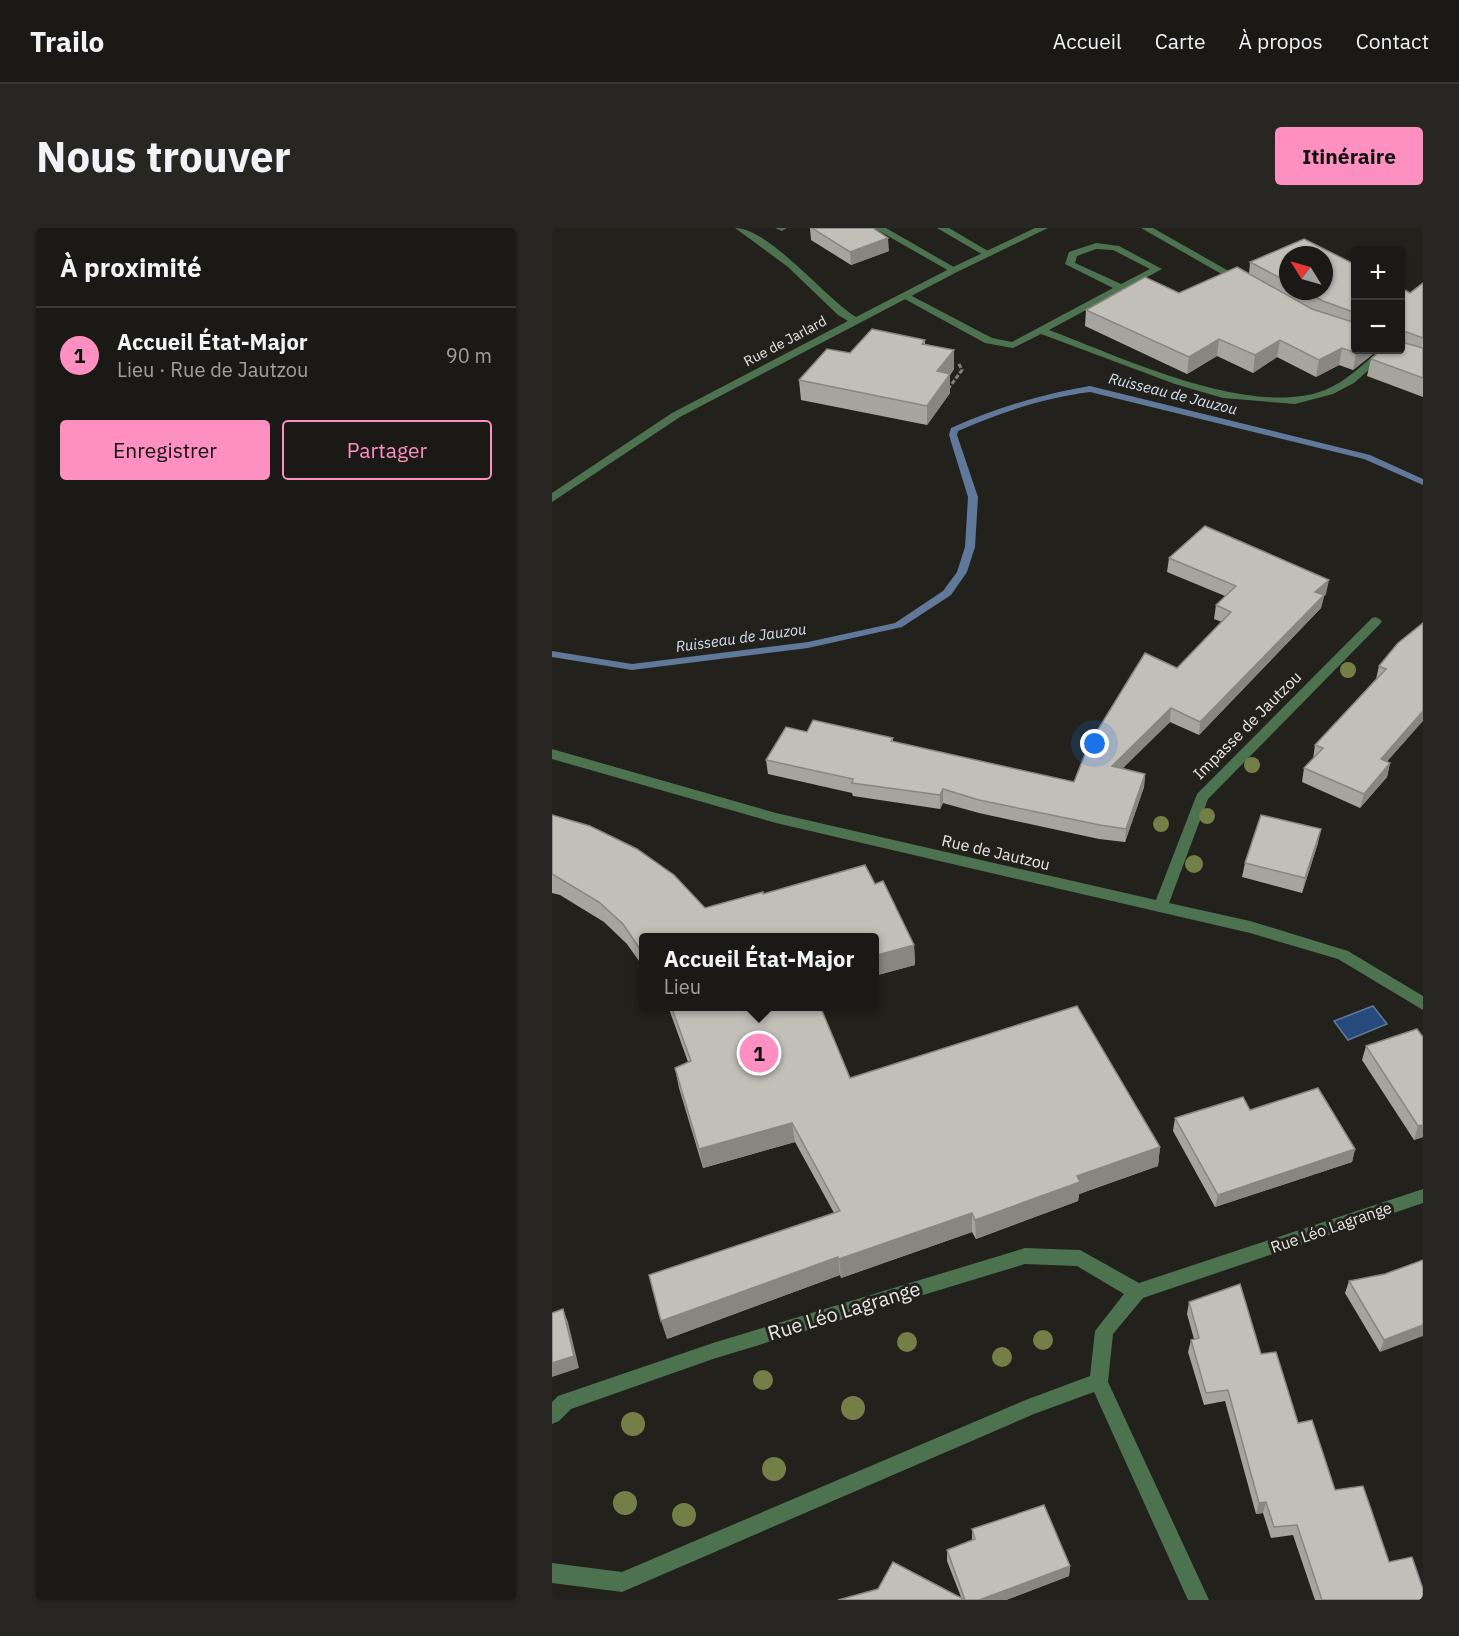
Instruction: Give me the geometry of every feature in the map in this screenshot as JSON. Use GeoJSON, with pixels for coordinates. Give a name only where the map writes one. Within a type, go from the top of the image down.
{"type":"FeatureCollection","features":[{"type":"Feature","properties":{"kind":"street"},"geometry":{"type":"LineString","coordinates":[[740,228],[791,265],[842,313],[855,321]]}},
{"type":"Feature","properties":{"kind":"street"},"geometry":{"type":"LineString","coordinates":[[879,228],[954,270]]}},
{"type":"Feature","properties":{"kind":"street"},"geometry":{"type":"LineString","coordinates":[[942,228],[988,254]]}},
{"type":"Feature","properties":{"kind":"street","name":"Rue de Jarlard"},"geometry":{"type":"LineString","coordinates":[[552,498],[676,415],[954,270],[1043,228]]}},
{"type":"Feature","properties":{"kind":"street"},"geometry":{"type":"LineString","coordinates":[[1146,228],[1223,275],[1256,289]]}},
{"type":"Feature","properties":{"kind":"street"},"geometry":{"type":"LineString","coordinates":[[906,297],[989,341],[1013,345],[1121,288],[1140,283],[1157,269],[1112,246],[1090,245],[1072,254],[1070,264],[1121,288]]}},
{"type":"Feature","properties":{"kind":"street"},"geometry":{"type":"LineString","coordinates":[[1042,331],[1179,382],[1227,396],[1295,401],[1329,392],[1350,381],[1386,354]]}},
{"type":"Feature","properties":{"kind":"street","name":"Impasse de Jautzou"},"geometry":{"type":"LineString","coordinates":[[1160,908],[1202,797],[1376,621]]}},
{"type":"Feature","properties":{"kind":"street","name":"Rue de Jautzou"},"geometry":{"type":"LineString","coordinates":[[552,754],[777,818],[1250,927],[1343,955],[1423,1004]]}},
{"type":"Feature","properties":{"kind":"street","name":"Rue Léo Lagrange"},"geometry":{"type":"LineString","coordinates":[[552,1414],[565,1402],[712,1351],[1025,1256],[1080,1258],[1137,1292],[1423,1196]]}},
{"type":"Feature","properties":{"kind":"street"},"geometry":{"type":"LineString","coordinates":[[1137,1292],[1104,1331],[1099,1382],[1199,1600]]}},
{"type":"Feature","properties":{"kind":"street"},"geometry":{"type":"LineString","coordinates":[[552,1573],[622,1582],[1019,1412],[1099,1382]]}},
{"type":"Feature","properties":{"kind":"path"},"geometry":{"type":"LineString","coordinates":[[946,392],[962,370],[958,362]]}},
{"type":"Feature","properties":{"kind":"water"},"geometry":{"type":"Polygon","coordinates":[[[1373,1006],[1387,1024],[1348,1040],[1334,1021],[1373,1006]]]}},
{"type":"Feature","properties":{"kind":"building"},"geometry":{"type":"Polygon","coordinates":[[[812,228],[873,228],[888,238],[850,252],[812,228]]]}},
{"type":"Feature","properties":{"kind":"building"},"geometry":{"type":"Polygon","coordinates":[[[1304,239],[1318,246],[1288,246],[1304,239]]]}},
{"type":"Feature","properties":{"kind":"building"},"geometry":{"type":"Polygon","coordinates":[[[1279,250],[1279,277],[1250,262],[1279,250]]]}},
{"type":"Feature","properties":{"kind":"building"},"geometry":{"type":"Polygon","coordinates":[[[1333,254],[1351,262],[1351,311],[1321,300],[1333,300],[1333,254]]]}},
{"type":"Feature","properties":{"kind":"building"},"geometry":{"type":"Polygon","coordinates":[[[1237,267],[1279,291],[1279,300],[1296,300],[1312,309],[1351,321],[1351,351],[1342,348],[1319,360],[1280,340],[1255,355],[1219,339],[1189,357],[1086,310],[1145,277],[1179,293],[1237,267]]]}},
{"type":"Feature","properties":{"kind":"building"},"geometry":{"type":"Polygon","coordinates":[[[1423,283],[1423,338],[1405,332],[1405,290],[1410,293],[1423,283]]]}},
{"type":"Feature","properties":{"kind":"building"},"geometry":{"type":"Polygon","coordinates":[[[872,329],[925,340],[922,344],[954,350],[937,371],[950,374],[927,406],[799,380],[827,349],[850,353],[872,329]]]}},
{"type":"Feature","properties":{"kind":"building"},"geometry":{"type":"Polygon","coordinates":[[[1405,343],[1423,348],[1423,378],[1371,359],[1377,354],[1405,354],[1405,343]]]}},
{"type":"Feature","properties":{"kind":"building"},"geometry":{"type":"Polygon","coordinates":[[[1205,526],[1329,580],[1315,592],[1324,595],[1200,722],[1171,708],[1112,766],[1145,774],[1126,829],[979,800],[943,789],[940,795],[852,783],[853,779],[766,760],[786,727],[807,732],[813,720],[893,738],[891,741],[1074,782],[1089,744],[1145,653],[1177,668],[1231,612],[1216,605],[1236,586],[1169,558],[1205,526]]]}},
{"type":"Feature","properties":{"kind":"building"},"geometry":{"type":"Polygon","coordinates":[[[1423,623],[1423,711],[1381,759],[1390,763],[1364,794],[1304,768],[1323,748],[1315,745],[1386,669],[1379,666],[1398,643],[1423,623]]]}},
{"type":"Feature","properties":{"kind":"building"},"geometry":{"type":"Polygon","coordinates":[[[552,815],[590,826],[637,849],[674,875],[705,908],[865,865],[875,884],[883,881],[914,945],[879,955],[879,933],[639,933],[639,948],[623,924],[599,902],[552,874],[552,815]]]}},
{"type":"Feature","properties":{"kind":"building"},"geometry":{"type":"Polygon","coordinates":[[[1261,815],[1321,829],[1305,878],[1245,863],[1261,815]]]}},
{"type":"Feature","properties":{"kind":"building"},"geometry":{"type":"Polygon","coordinates":[[[1077,1006],[1160,1147],[1077,1176],[1080,1182],[975,1220],[972,1213],[839,1259],[838,1257],[661,1321],[649,1275],[840,1211],[792,1123],[699,1149],[675,1068],[691,1061],[673,1011],[822,1011],[850,1078],[1077,1006]]]}},
{"type":"Feature","properties":{"kind":"building"},"geometry":{"type":"Polygon","coordinates":[[[1417,1029],[1423,1037],[1423,1125],[1418,1126],[1366,1046],[1417,1029]]]}},
{"type":"Feature","properties":{"kind":"building"},"geometry":{"type":"Polygon","coordinates":[[[1318,1088],[1355,1149],[1218,1195],[1175,1118],[1243,1097],[1250,1110],[1318,1088]]]}},
{"type":"Feature","properties":{"kind":"building"},"geometry":{"type":"Polygon","coordinates":[[[1423,1260],[1423,1325],[1384,1340],[1349,1281],[1385,1274],[1423,1260]]]}},
{"type":"Feature","properties":{"kind":"building"},"geometry":{"type":"Polygon","coordinates":[[[1240,1284],[1261,1354],[1276,1352],[1298,1423],[1312,1420],[1335,1490],[1363,1486],[1389,1562],[1412,1557],[1423,1589],[1423,1600],[1322,1600],[1297,1525],[1274,1527],[1266,1502],[1259,1503],[1228,1390],[1206,1393],[1191,1340],[1199,1338],[1189,1302],[1240,1284]]]}},
{"type":"Feature","properties":{"kind":"building"},"geometry":{"type":"Polygon","coordinates":[[[563,1309],[574,1356],[552,1363],[552,1313],[563,1309]]]}},
{"type":"Feature","properties":{"kind":"building"},"geometry":{"type":"Polygon","coordinates":[[[1044,1505],[1070,1566],[979,1600],[965,1600],[947,1550],[975,1539],[972,1529],[1044,1505]]]}},
{"type":"Feature","properties":{"kind":"building"},"geometry":{"type":"Polygon","coordinates":[[[893,1562],[965,1600],[838,1600],[878,1589],[893,1562]]]}},
{"type":"Feature","properties":{"kind":"waterway","name":"Ruisseau de Jauzou"},"geometry":{"type":"LineString","coordinates":[[552,654],[632,667],[808,645],[898,625],[947,593],[962,572],[970,547],[973,497],[953,435],[954,430],[989,414],[1056,394],[1090,389],[1367,457],[1423,482]]}},
{"type":"Feature","properties":{"kind":"place","name":"Accueil État-Major"},"geometry":{"type":"Point","coordinates":[759,1053]}}]}
